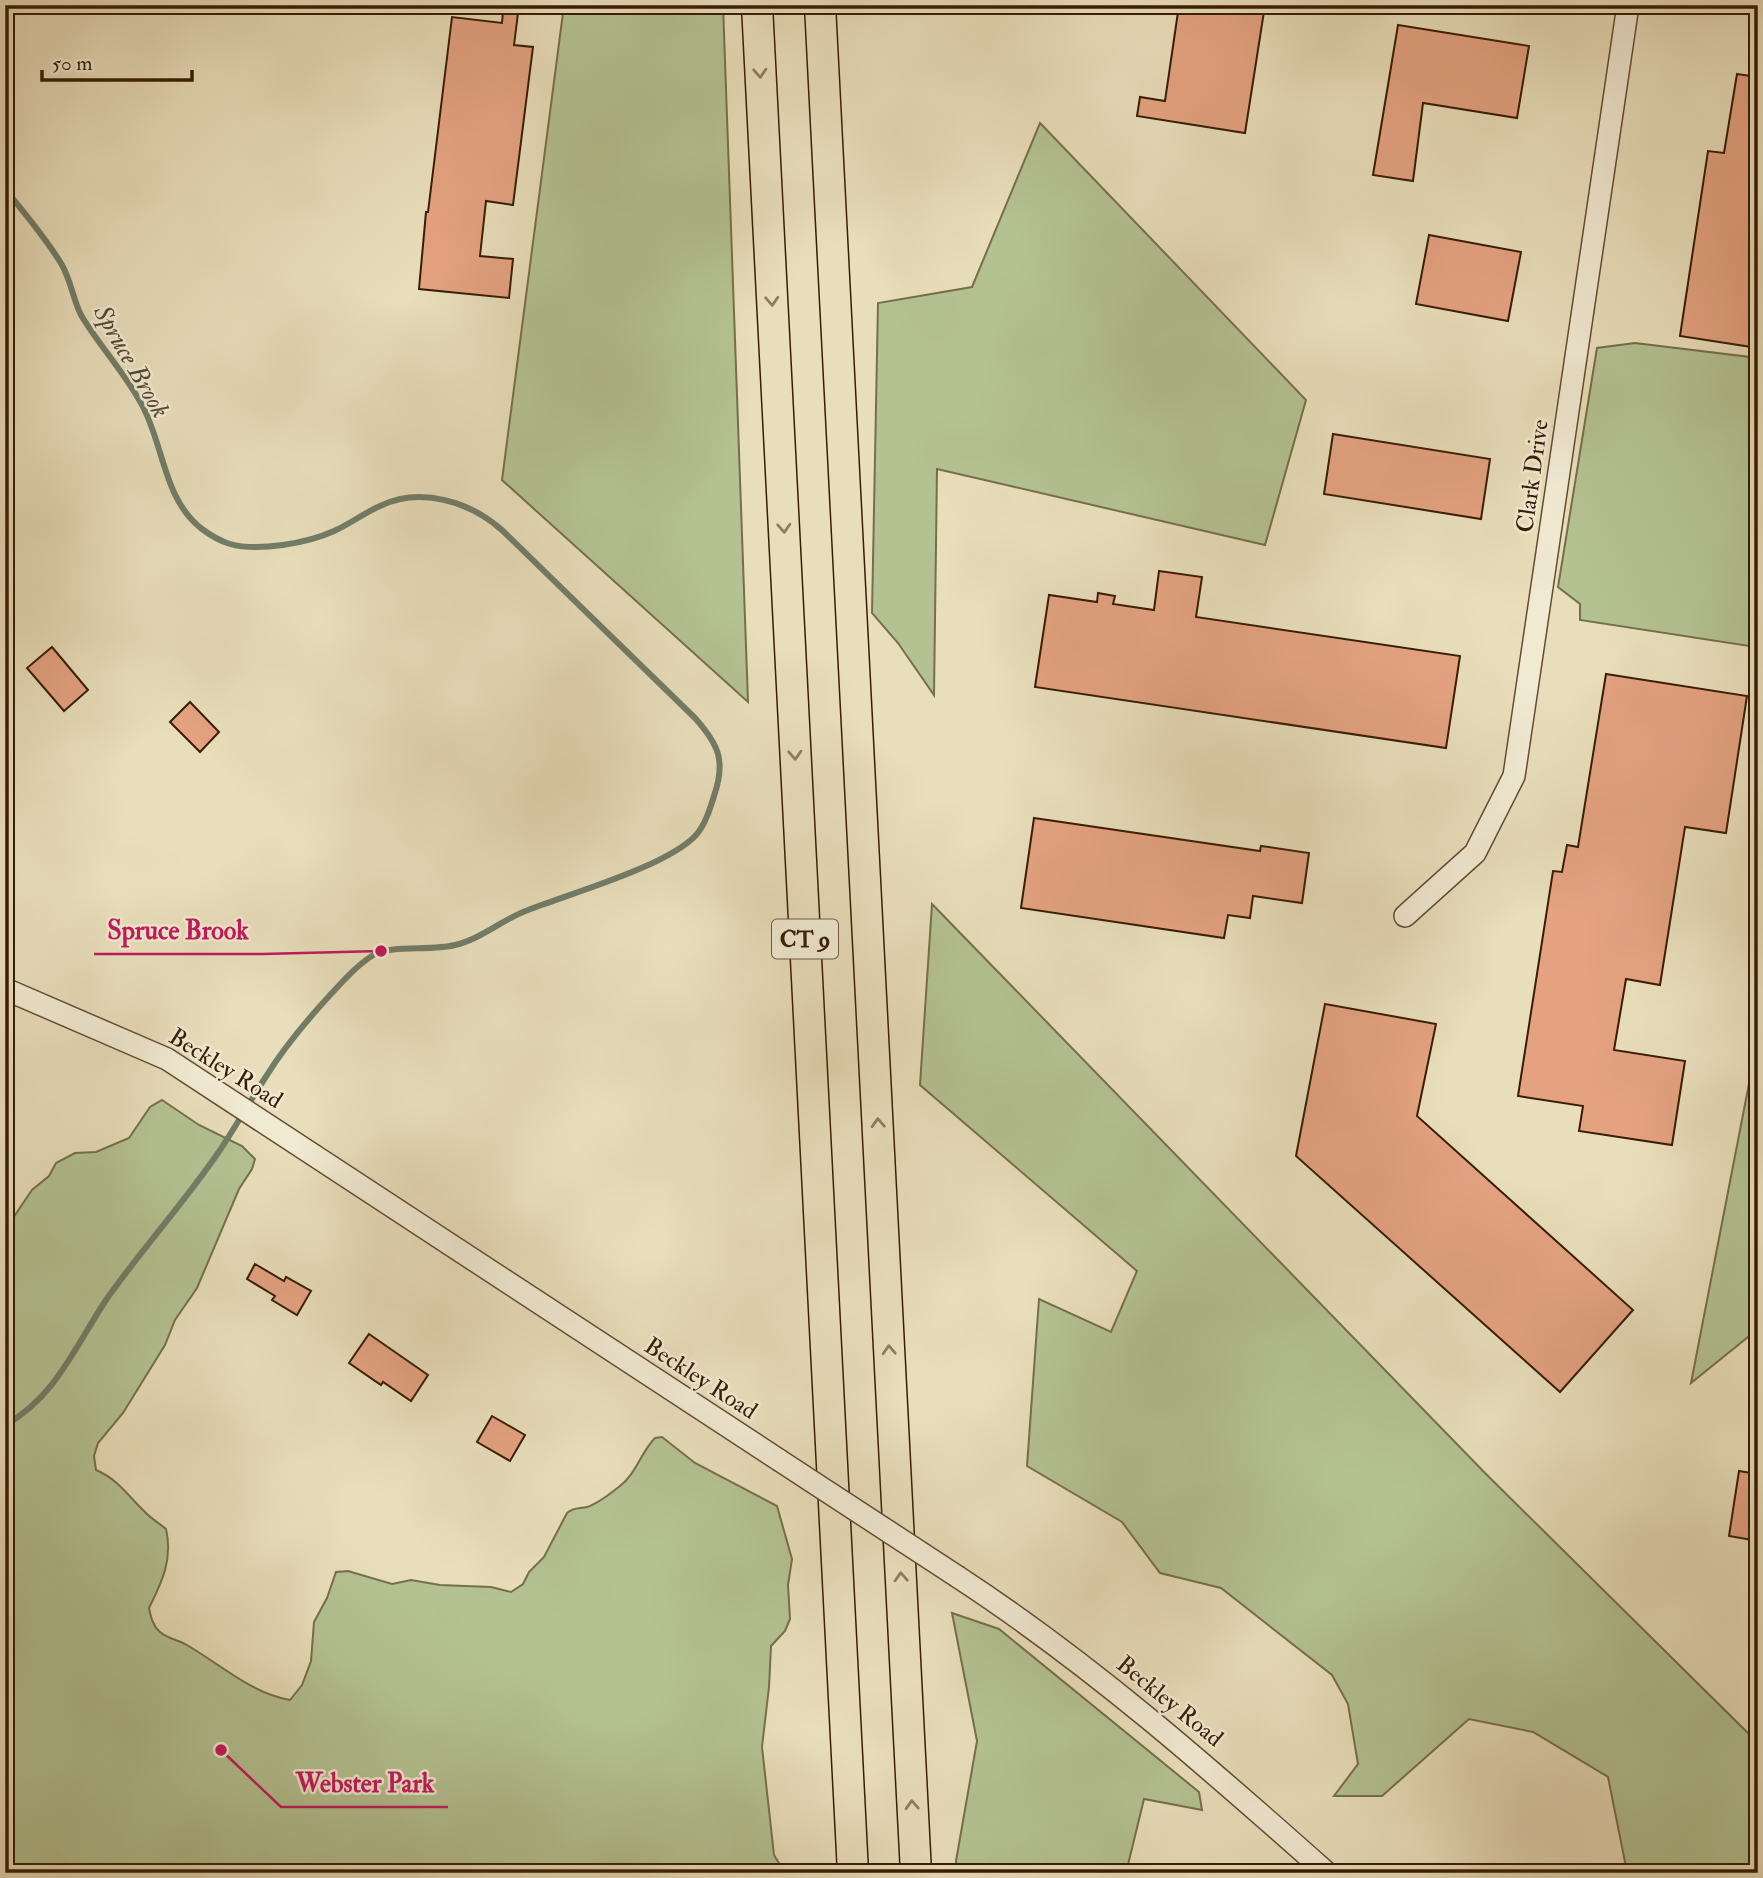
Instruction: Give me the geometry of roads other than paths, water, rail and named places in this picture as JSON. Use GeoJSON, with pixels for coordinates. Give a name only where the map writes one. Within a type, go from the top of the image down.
{"type":"FeatureCollection","features":[{"type":"Feature","properties":{"kind":"highway","name":"CT 9"},"geometry":{"type":"LineString","coordinates":[[757,5],[853,1873]]}},
{"type":"Feature","properties":{"kind":"highway","name":"CT 9"},"geometry":{"type":"LineString","coordinates":[[820,5],[916,1873]]}},
{"type":"Feature","properties":{"kind":"street","name":"Clark Drive"},"geometry":{"type":"LineString","coordinates":[[1405,915],[1475,853],[1514,776],[1628,5]]}},
{"type":"Feature","properties":{"kind":"street","name":"Beckley Road"},"geometry":{"type":"LineString","coordinates":[[5,989],[167,1059],[958,1577],[1034,1628],[1140,1709],[1327,1873]]}},
{"type":"Feature","properties":{"kind":"waterway","name":"Spruce Brook"},"geometry":{"type":"LineString","coordinates":[[5,189],[62,265],[81,315],[143,407],[172,488],[189,517],[202,529],[230,544],[268,547],[323,535],[396,500],[428,497],[461,505],[503,531],[695,718],[715,745],[720,763],[718,784],[702,827],[696,835],[664,858],[519,914],[465,942],[446,947],[382,951],[357,967],[313,1014],[281,1054],[218,1153],[106,1300],[51,1385],[22,1414],[5,1425]]}},
{"type":"Feature","properties":{"kind":"place","name":"Spruce Brook"},"geometry":{"type":"Point","coordinates":[381,951]}},
{"type":"Feature","properties":{"kind":"place","name":"Webster Park"},"geometry":{"type":"Point","coordinates":[221,1750]}}]}
